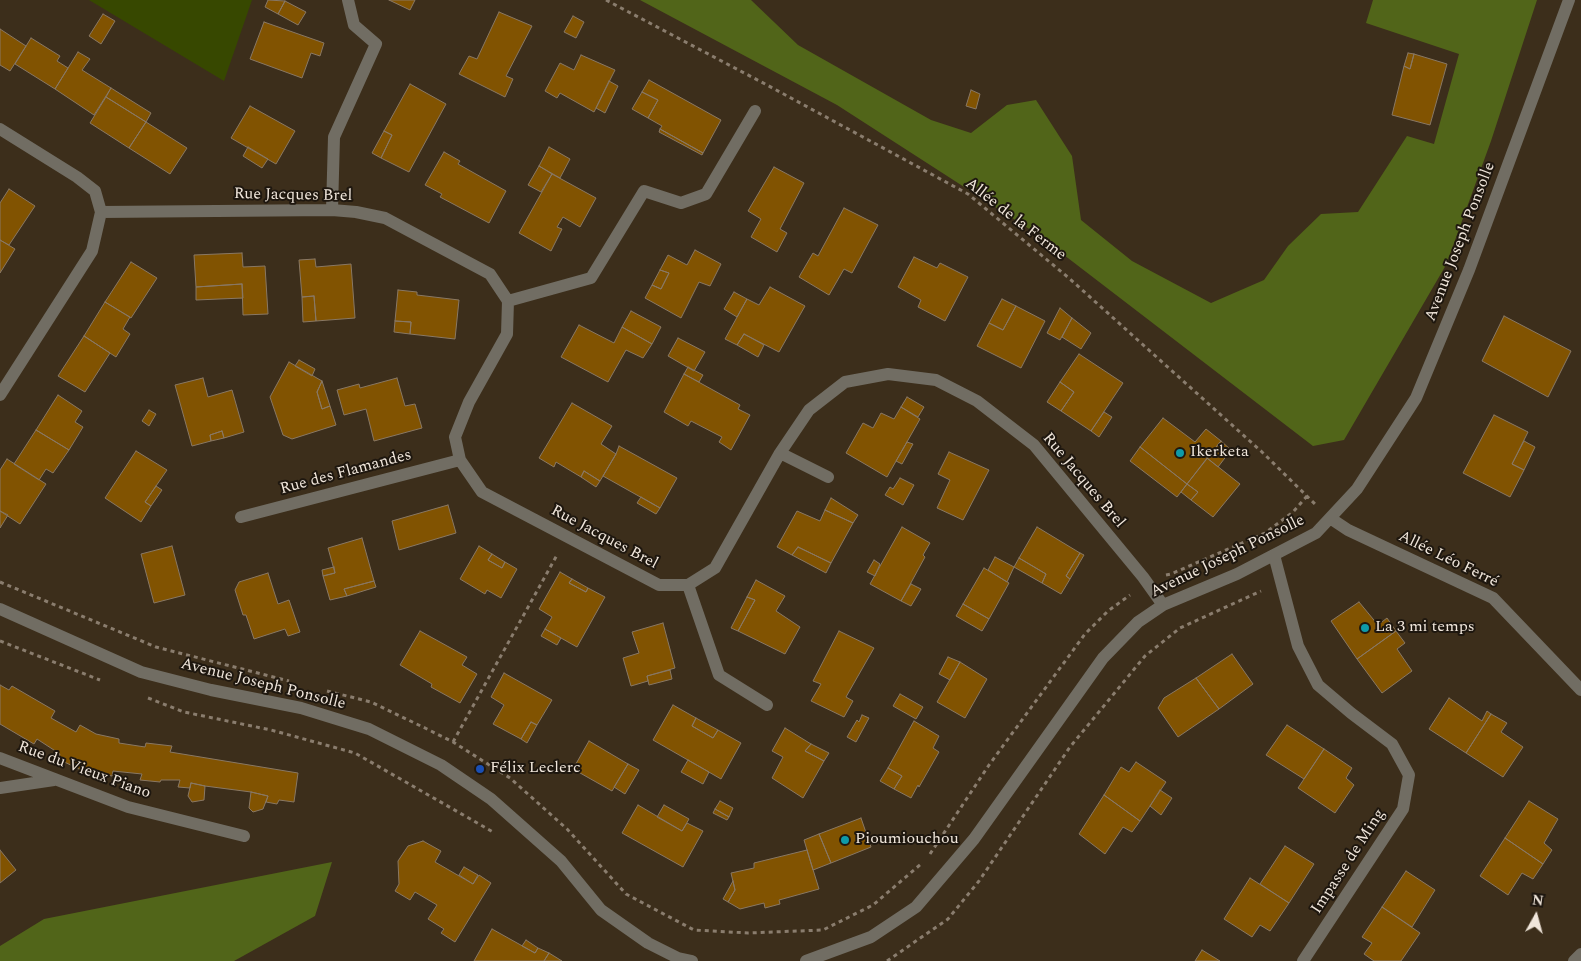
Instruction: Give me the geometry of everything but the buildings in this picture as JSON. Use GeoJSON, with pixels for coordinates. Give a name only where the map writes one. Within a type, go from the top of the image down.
{"type":"FeatureCollection","features":[{"type":"Feature","properties":{"kind":"street"},"geometry":{"type":"LineString","coordinates":[[332,210],[334,137],[376,44],[354,25],[348,0]]}},
{"type":"Feature","properties":{"kind":"street","name":"Avenue Joseph Ponsolle"},"geometry":{"type":"LineString","coordinates":[[806,961],[871,937],[916,907],[974,839],[1103,658],[1138,622],[1163,605],[1237,574],[1316,533],[1357,489],[1416,398],[1469,270],[1569,0]]}},
{"type":"Feature","properties":{"kind":"street"},"geometry":{"type":"LineString","coordinates":[[508,301],[592,278],[644,191],[680,203],[706,194],[755,111]]}},
{"type":"Feature","properties":{"kind":"street"},"geometry":{"type":"LineString","coordinates":[[0,129],[77,177],[95,191],[101,212],[92,251],[0,395]]}},
{"type":"Feature","properties":{"kind":"street","name":"Rue Jacques Brel"},"geometry":{"type":"LineString","coordinates":[[101,212],[332,210],[356,212],[385,218],[490,274],[508,301],[507,334],[469,402],[455,437],[460,460],[482,492],[659,586],[688,585],[715,568],[780,453],[810,410],[845,382],[888,374],[936,380],[977,401],[1034,446],[1143,577],[1163,605]]}},
{"type":"Feature","properties":{"kind":"street"},"geometry":{"type":"LineString","coordinates":[[780,453],[828,477]]}},
{"type":"Feature","properties":{"kind":"street","name":"Rue des Flamandes"},"geometry":{"type":"LineString","coordinates":[[241,517],[460,460]]}},
{"type":"Feature","properties":{"kind":"street","name":"Allée Léo Ferré"},"geometry":{"type":"LineString","coordinates":[[1330,518],[1348,530],[1493,598],[1581,690]]}},
{"type":"Feature","properties":{"kind":"street","name":"Impasse de Ming"},"geometry":{"type":"LineString","coordinates":[[1274,555],[1298,646],[1318,685],[1351,714],[1392,744],[1410,774],[1403,809],[1303,961]]}},
{"type":"Feature","properties":{"kind":"street"},"geometry":{"type":"LineString","coordinates":[[688,585],[719,675],[767,705]]}},
{"type":"Feature","properties":{"kind":"street","name":"Avenue Joseph Ponsolle"},"geometry":{"type":"LineString","coordinates":[[0,609],[141,672],[211,690],[301,708],[369,729],[441,765],[491,799],[561,861],[601,910],[648,943],[677,959],[692,961]]}},
{"type":"Feature","properties":{"kind":"street","name":"Rue du Vieux Piano"},"geometry":{"type":"LineString","coordinates":[[0,758],[128,807],[244,836]]}},
{"type":"Feature","properties":{"kind":"street"},"geometry":{"type":"LineString","coordinates":[[0,788],[56,780]]}},
{"type":"Feature","properties":{"kind":"street"},"geometry":{"type":"LineString","coordinates":[[1574,961],[1581,954]]}},
{"type":"Feature","properties":{"kind":"path","name":"Allée de la Ferme"},"geometry":{"type":"LineString","coordinates":[[606,0],[968,194],[1077,286],[1262,452],[1330,518]]}},
{"type":"Feature","properties":{"kind":"path"},"geometry":{"type":"LineString","coordinates":[[326,691],[371,702],[453,742],[510,778],[567,829],[626,894],[694,930],[748,933],[823,930],[873,905],[926,861],[989,766],[1085,634],[1108,611],[1134,592],[1143,577],[1171,574],[1265,533],[1293,512],[1307,496]]}},
{"type":"Feature","properties":{"kind":"path"},"geometry":{"type":"LineString","coordinates":[[441,765],[566,536]]}},
{"type":"Feature","properties":{"kind":"path"},"geometry":{"type":"LineString","coordinates":[[0,582],[156,647],[289,681]]}},
{"type":"Feature","properties":{"kind":"path"},"geometry":{"type":"LineString","coordinates":[[889,961],[948,919],[979,882],[1070,747],[1145,656],[1180,628],[1282,582]]}},
{"type":"Feature","properties":{"kind":"path"},"geometry":{"type":"LineString","coordinates":[[0,641],[101,680]]}},
{"type":"Feature","properties":{"kind":"path"},"geometry":{"type":"LineString","coordinates":[[148,698],[184,712],[271,730],[354,753],[496,834]]}},
{"type":"Feature","properties":{"kind":"green space"},"geometry":{"type":"Polygon","coordinates":[[[89,0],[252,0],[224,81],[89,0]]]}},
{"type":"Feature","properties":{"kind":"green space"},"geometry":{"type":"Polygon","coordinates":[[[640,0],[751,0],[798,45],[931,120],[971,133],[1007,105],[1036,100],[1072,156],[1081,220],[1132,261],[1211,303],[1264,280],[1288,246],[1321,214],[1358,212],[1407,136],[1434,144],[1459,54],[1366,23],[1373,0],[1537,0],[1491,141],[1446,265],[1344,440],[1313,446],[1034,232],[837,105],[640,0]]]}},
{"type":"Feature","properties":{"kind":"green space"},"geometry":{"type":"Polygon","coordinates":[[[332,862],[315,916],[234,961],[0,961],[0,946],[44,919],[332,862]]]}},
{"type":"Feature","properties":{"kind":"place","name":"Ikerketa"},"geometry":{"type":"Point","coordinates":[1180,453]}},
{"type":"Feature","properties":{"kind":"place","name":"La 3 mi temps"},"geometry":{"type":"Point","coordinates":[1365,628]}},
{"type":"Feature","properties":{"kind":"place","name":"Félix Leclerc"},"geometry":{"type":"Point","coordinates":[480,769]}},
{"type":"Feature","properties":{"kind":"place","name":"Pioumiouchou"},"geometry":{"type":"Point","coordinates":[845,840]}}]}
